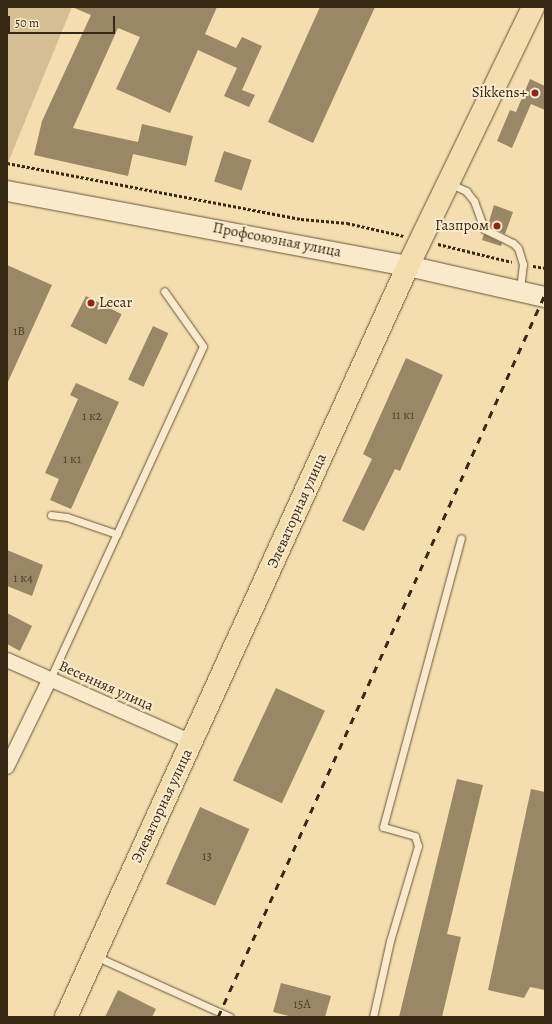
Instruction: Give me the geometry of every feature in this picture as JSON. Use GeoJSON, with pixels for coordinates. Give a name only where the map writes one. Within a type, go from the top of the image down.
{"type":"FeatureCollection","features":[{"type":"Feature","properties":{"kind":"main road","name":"Элеваторная улица"},"geometry":{"type":"LineString","coordinates":[[66,1017],[420,240],[533,7]]}},
{"type":"Feature","properties":{"kind":"main road","name":"Профсоюзная улица"},"geometry":{"type":"LineString","coordinates":[[7,191],[408,266],[545,297]]}},
{"type":"Feature","properties":{"kind":"street","name":"Весенняя улица"},"geometry":{"type":"LineString","coordinates":[[7,660],[192,742]]}},
{"type":"Feature","properties":{"kind":"street"},"geometry":{"type":"LineString","coordinates":[[7,767],[50,679]]}},
{"type":"Feature","properties":{"kind":"lane"},"geometry":{"type":"LineString","coordinates":[[448,182],[466,191],[474,201],[484,229],[513,243],[522,255],[524,264],[520,292]]}},
{"type":"Feature","properties":{"kind":"lane"},"geometry":{"type":"LineString","coordinates":[[50,679],[203,346],[164,291]]}},
{"type":"Feature","properties":{"kind":"lane"},"geometry":{"type":"LineString","coordinates":[[51,515],[67,517],[116,534]]}},
{"type":"Feature","properties":{"kind":"lane"},"geometry":{"type":"LineString","coordinates":[[373,1017],[390,941],[418,846],[416,836],[384,827],[461,538]]}},
{"type":"Feature","properties":{"kind":"lane"},"geometry":{"type":"LineString","coordinates":[[94,956],[230,1017]]}},
{"type":"Feature","properties":{"kind":"path"},"geometry":{"type":"LineString","coordinates":[[7,163],[301,219],[347,223],[545,268]]}},
{"type":"Feature","properties":{"kind":"shaded area"},"geometry":{"type":"Polygon","coordinates":[[[7,7],[72,7],[7,165],[7,7]]]}},
{"type":"Feature","properties":{"kind":"building"},"geometry":{"type":"Polygon","coordinates":[[[72,7],[217,7],[205,34],[236,48],[242,37],[262,46],[242,90],[255,95],[249,107],[224,96],[237,68],[198,50],[170,113],[116,89],[140,37],[118,28],[73,128],[138,142],[142,124],[193,136],[186,166],[133,154],[128,176],[34,155],[42,121],[91,15],[72,7]]]}},
{"type":"Feature","properties":{"kind":"building"},"geometry":{"type":"Polygon","coordinates":[[[320,7],[375,7],[313,143],[268,122],[320,7]]]}},
{"type":"Feature","properties":{"kind":"building"},"geometry":{"type":"Polygon","coordinates":[[[530,79],[545,86],[545,110],[531,104],[512,148],[497,141],[510,110],[516,112],[530,79]]]}},
{"type":"Feature","properties":{"kind":"building"},"geometry":{"type":"Polygon","coordinates":[[[224,151],[252,160],[242,190],[214,181],[224,151]]]}},
{"type":"Feature","properties":{"kind":"building"},"geometry":{"type":"Polygon","coordinates":[[[494,205],[513,212],[505,234],[488,225],[494,205]]]}},
{"type":"Feature","properties":{"kind":"building"},"geometry":{"type":"Polygon","coordinates":[[[484,234],[502,243],[501,246],[482,240],[484,234]]]}},
{"type":"Feature","properties":{"kind":"building"},"geometry":{"type":"Polygon","coordinates":[[[7,265],[52,285],[7,384],[7,265]]]}},
{"type":"Feature","properties":{"kind":"building"},"geometry":{"type":"Polygon","coordinates":[[[86,296],[122,314],[106,344],[71,326],[86,296]]]}},
{"type":"Feature","properties":{"kind":"building"},"geometry":{"type":"Polygon","coordinates":[[[153,326],[168,333],[143,387],[128,379],[153,326]]]}},
{"type":"Feature","properties":{"kind":"building"},"geometry":{"type":"Polygon","coordinates":[[[406,358],[443,375],[400,471],[395,469],[364,531],[342,521],[372,459],[363,454],[406,358]]]}},
{"type":"Feature","properties":{"kind":"building"},"geometry":{"type":"Polygon","coordinates":[[[76,383],[119,402],[71,509],[50,500],[59,479],[45,473],[78,399],[70,395],[76,383]]]}},
{"type":"Feature","properties":{"kind":"building"},"geometry":{"type":"Polygon","coordinates":[[[7,550],[43,565],[32,596],[7,586],[7,550]]]}},
{"type":"Feature","properties":{"kind":"building"},"geometry":{"type":"Polygon","coordinates":[[[7,613],[32,626],[20,651],[7,644],[7,613]]]}},
{"type":"Feature","properties":{"kind":"building"},"geometry":{"type":"Polygon","coordinates":[[[276,688],[325,711],[282,803],[233,780],[276,688]]]}},
{"type":"Feature","properties":{"kind":"building"},"geometry":{"type":"Polygon","coordinates":[[[457,779],[483,785],[447,934],[461,937],[442,1017],[399,1017],[457,779]]]}},
{"type":"Feature","properties":{"kind":"building"},"geometry":{"type":"Polygon","coordinates":[[[531,789],[545,792],[545,990],[530,987],[524,998],[488,990],[531,789]]]}},
{"type":"Feature","properties":{"kind":"building"},"geometry":{"type":"Polygon","coordinates":[[[200,807],[249,829],[215,906],[166,884],[200,807]]]}},
{"type":"Feature","properties":{"kind":"building"},"geometry":{"type":"Polygon","coordinates":[[[281,983],[331,996],[325,1017],[293,1017],[273,1012],[281,983]]]}},
{"type":"Feature","properties":{"kind":"building"},"geometry":{"type":"Polygon","coordinates":[[[118,990],[156,1009],[152,1017],[105,1017],[118,990]]]}},
{"type":"Feature","properties":{"kind":"railway"},"geometry":{"type":"LineString","coordinates":[[218,1017],[545,294]]}},
{"type":"Feature","properties":{"kind":"place","name":"Sikkens+"},"geometry":{"type":"Point","coordinates":[535,93]}},
{"type":"Feature","properties":{"kind":"place","name":"Газпром"},"geometry":{"type":"Point","coordinates":[497,226]}},
{"type":"Feature","properties":{"kind":"place","name":"Lecar"},"geometry":{"type":"Point","coordinates":[91,303]}}]}
